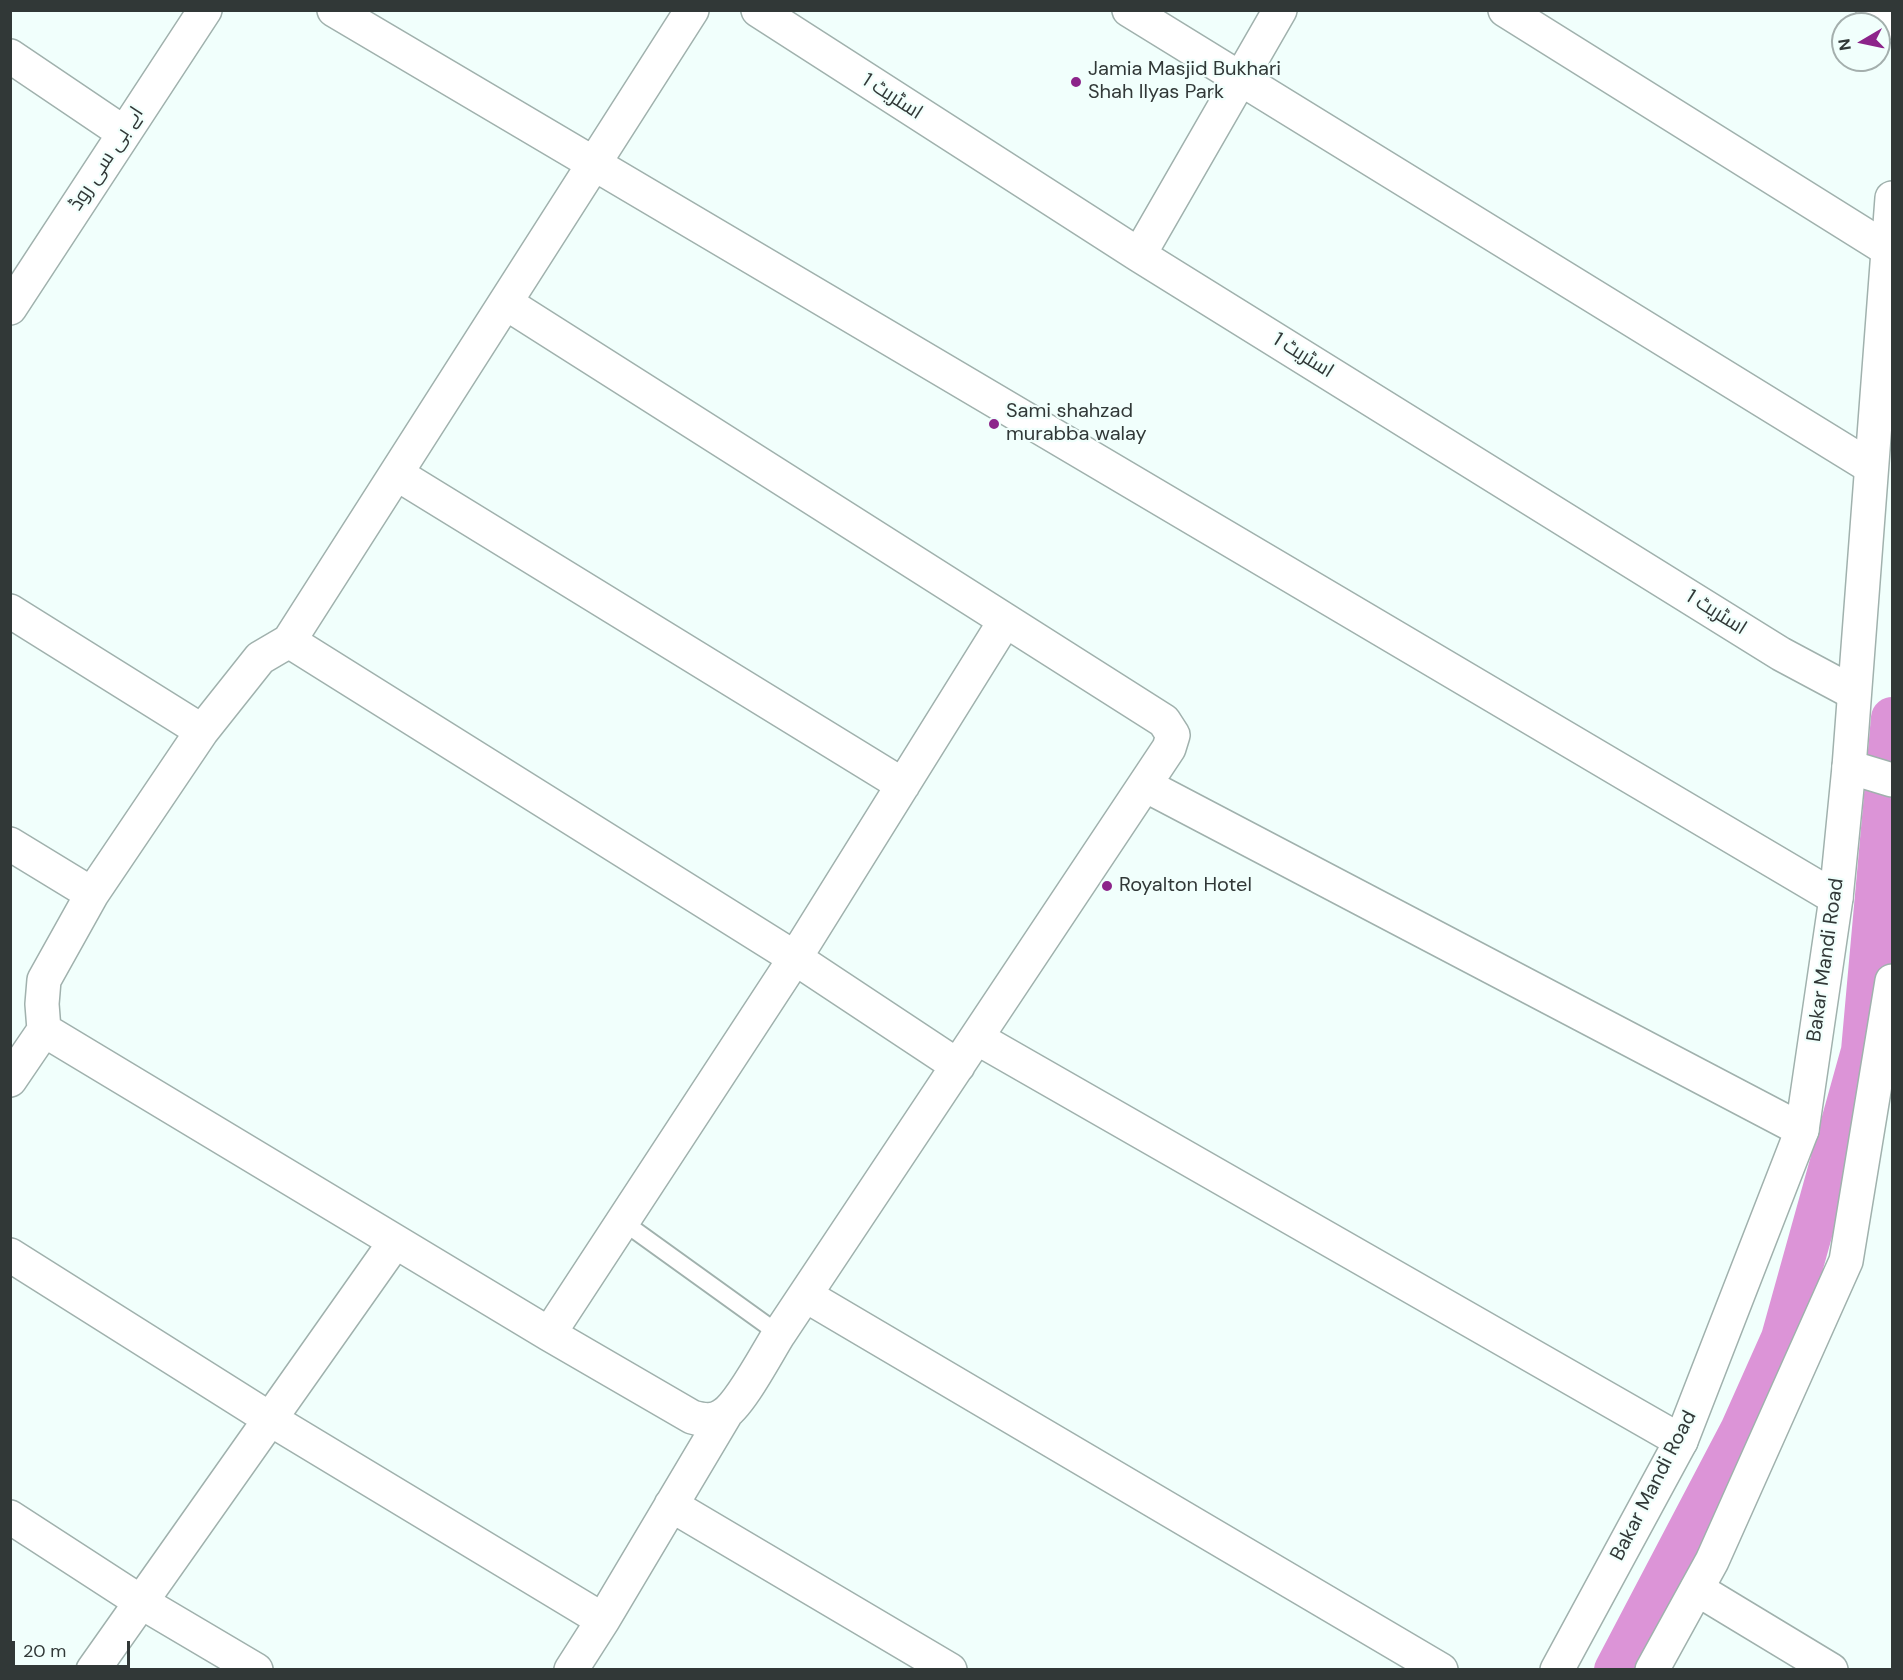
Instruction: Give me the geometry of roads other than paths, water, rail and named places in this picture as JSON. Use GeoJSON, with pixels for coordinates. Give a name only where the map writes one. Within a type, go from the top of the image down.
{"type":"FeatureCollection","features":[{"type":"Feature","properties":{"kind":"street","name":"اے بی سی روڈ"},"geometry":{"type":"LineString","coordinates":[[10,308],[19,275],[124,133],[205,10]]}},
{"type":"Feature","properties":{"kind":"street"},"geometry":{"type":"LineString","coordinates":[[334,10],[1836,898]]}},
{"type":"Feature","properties":{"kind":"street"},"geometry":{"type":"LineString","coordinates":[[10,1080],[44,1030],[42,1004],[44,980],[92,894],[202,731],[260,658],[289,641],[692,10]]}},
{"type":"Feature","properties":{"kind":"street","name":"اسٹریٹ 1"},"geometry":{"type":"LineString","coordinates":[[758,10],[1139,255],[1781,654],[1854,693]]}},
{"type":"Feature","properties":{"kind":"street"},"geometry":{"type":"LineString","coordinates":[[1129,10],[1871,467]]}},
{"type":"Feature","properties":{"kind":"street"},"geometry":{"type":"LineString","coordinates":[[1139,255],[1280,10]]}},
{"type":"Feature","properties":{"kind":"street"},"geometry":{"type":"LineString","coordinates":[[1505,10],[1887,249]]}},
{"type":"Feature","properties":{"kind":"street"},"geometry":{"type":"LineString","coordinates":[[1873,10],[1893,22]]}},
{"type":"Feature","properties":{"kind":"street"},"geometry":{"type":"LineString","coordinates":[[10,56],[124,133]]}},
{"type":"Feature","properties":{"kind":"street","name":"Bakar Mandi Road"},"geometry":{"type":"LineString","coordinates":[[1557,1670],[1681,1441],[1802,1130],[1836,898],[1850,767],[1887,249],[1893,198]]}},
{"type":"Feature","properties":{"kind":"street"},"geometry":{"type":"LineString","coordinates":[[506,303],[1164,721],[1173,735],[1169,748],[1145,785],[779,1334],[738,1400],[725,1415],[572,1670]]}},
{"type":"Feature","properties":{"kind":"street"},"geometry":{"type":"LineString","coordinates":[[397,474],[903,785]]}},
{"type":"Feature","properties":{"kind":"street"},"geometry":{"type":"LineString","coordinates":[[10,611],[202,731]]}},
{"type":"Feature","properties":{"kind":"street"},"geometry":{"type":"LineString","coordinates":[[549,1334],[795,958],[1005,621]]}},
{"type":"Feature","properties":{"kind":"street"},"geometry":{"type":"LineString","coordinates":[[289,641],[795,958],[958,1066]]}},
{"type":"Feature","properties":{"kind":"street"},"geometry":{"type":"LineString","coordinates":[[1850,767],[1893,780]]}},
{"type":"Feature","properties":{"kind":"street"},"geometry":{"type":"LineString","coordinates":[[1145,785],[1802,1130]]}},
{"type":"Feature","properties":{"kind":"street"},"geometry":{"type":"LineString","coordinates":[[10,844],[92,894]]}},
{"type":"Feature","properties":{"kind":"street"},"geometry":{"type":"LineString","coordinates":[[1652,1670],[1712,1561],[1846,1261],[1893,981]]}},
{"type":"Feature","properties":{"kind":"street"},"geometry":{"type":"LineString","coordinates":[[44,1030],[549,1334],[692,1417],[708,1421],[725,1415]]}},
{"type":"Feature","properties":{"kind":"street"},"geometry":{"type":"LineString","coordinates":[[977,1038],[1681,1441]]}},
{"type":"Feature","properties":{"kind":"street"},"geometry":{"type":"LineString","coordinates":[[93,1670],[395,1242]]}},
{"type":"Feature","properties":{"kind":"street"},"geometry":{"type":"LineString","coordinates":[[10,1255],[270,1419],[603,1620]]}},
{"type":"Feature","properties":{"kind":"street"},"geometry":{"type":"LineString","coordinates":[[805,1295],[1441,1670]]}},
{"type":"Feature","properties":{"kind":"street"},"geometry":{"type":"LineString","coordinates":[[671,1505],[950,1670]]}},
{"type":"Feature","properties":{"kind":"street"},"geometry":{"type":"LineString","coordinates":[[10,1517],[141,1602],[256,1670]]}},
{"type":"Feature","properties":{"kind":"street"},"geometry":{"type":"LineString","coordinates":[[1697,1589],[1831,1670]]}},
{"type":"Feature","properties":{"kind":"lane"},"geometry":{"type":"LineString","coordinates":[[622,1221],[779,1334]]}},
{"type":"Feature","properties":{"kind":"waterway"},"geometry":{"type":"LineString","coordinates":[[1615,1670],[1741,1430],[1782,1338],[1862,1051],[1892,718]]}},
{"type":"Feature","properties":{"kind":"place","name":"Jamia Masjid Bukhari Shah Ilyas Park"},"geometry":{"type":"Point","coordinates":[1076,82]}},
{"type":"Feature","properties":{"kind":"place","name":"Sami shahzad murabba walay"},"geometry":{"type":"Point","coordinates":[994,424]}},
{"type":"Feature","properties":{"kind":"place","name":"Royalton Hotel"},"geometry":{"type":"Point","coordinates":[1107,886]}}]}
